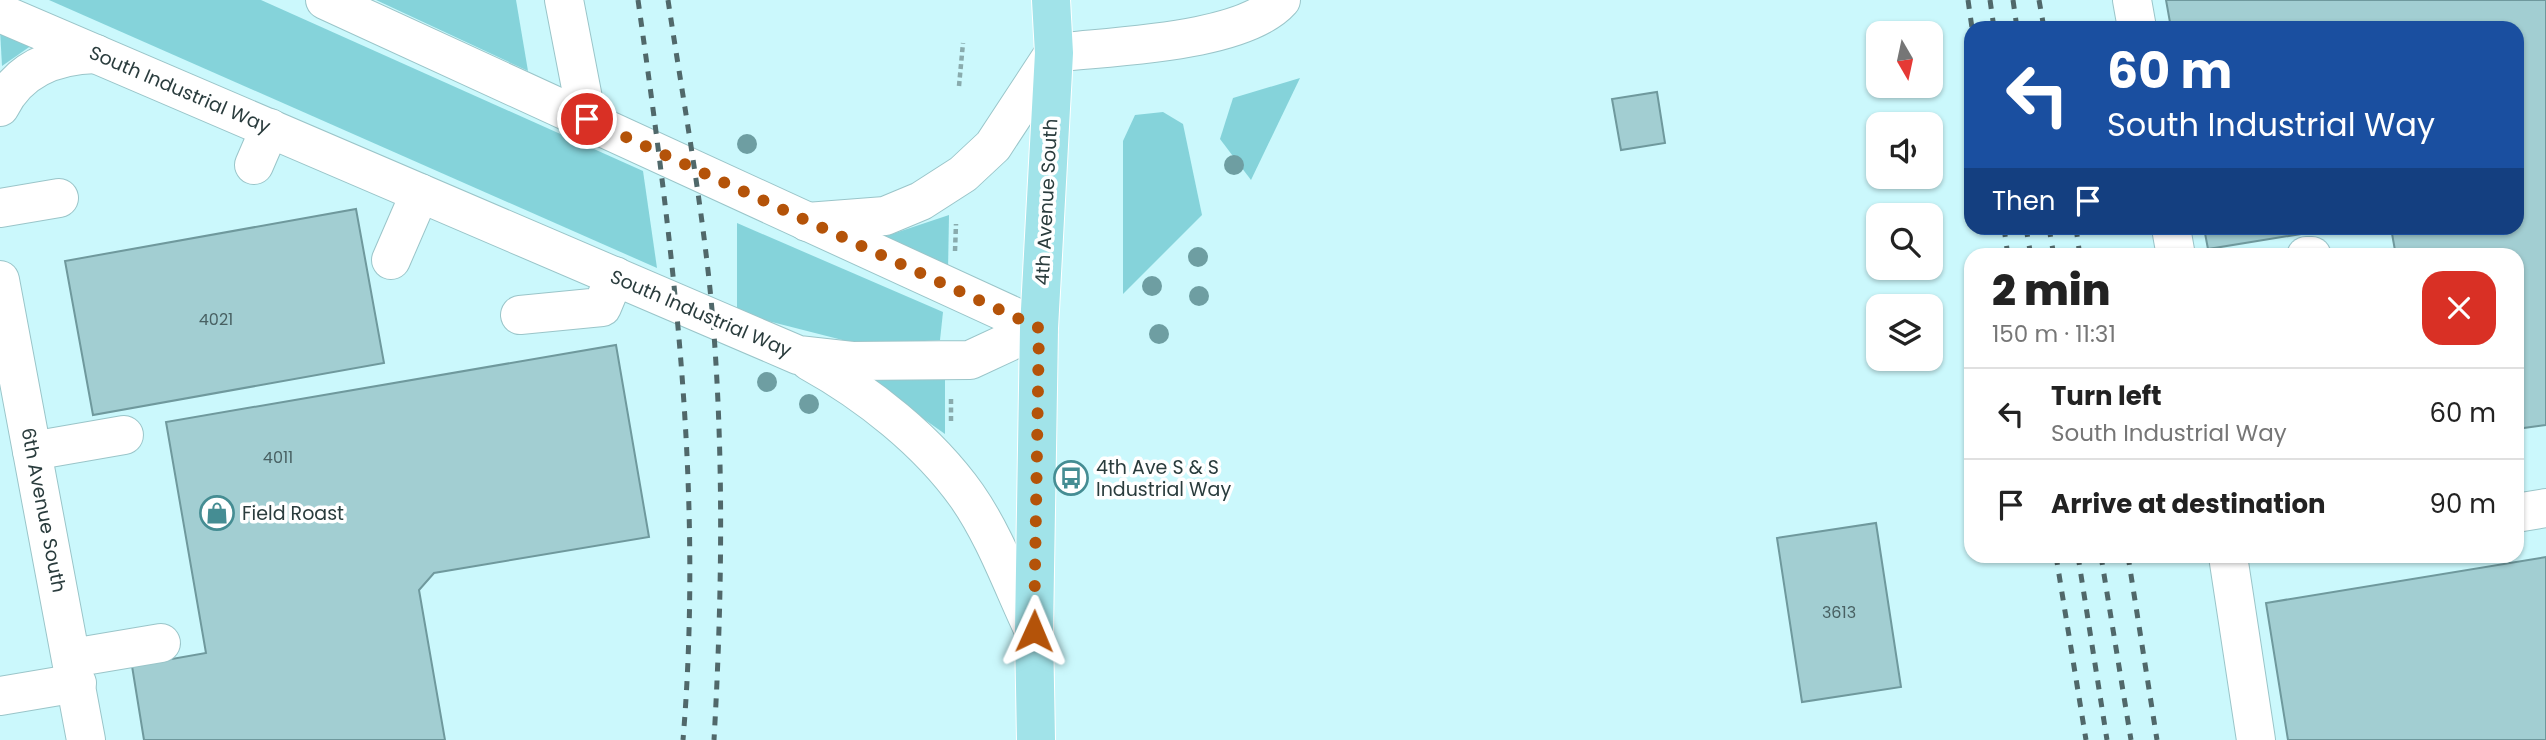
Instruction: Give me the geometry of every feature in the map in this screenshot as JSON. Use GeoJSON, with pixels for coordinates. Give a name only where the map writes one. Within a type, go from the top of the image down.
{"type":"FeatureCollection","features":[{"type":"Feature","properties":{"kind":"main road","name":"4th Avenue South"},"geometry":{"type":"LineString","coordinates":[[1036,740],[1034,631],[1039,328],[1054,54],[1051,0]]}},
{"type":"Feature","properties":{"kind":"street"},"geometry":{"type":"LineString","coordinates":[[325,0],[1039,328]]}},
{"type":"Feature","properties":{"kind":"street"},"geometry":{"type":"LineString","coordinates":[[564,0],[587,119]]}},
{"type":"Feature","properties":{"kind":"street"},"geometry":{"type":"LineString","coordinates":[[805,222],[885,216],[921,201],[963,174],[993,146],[1054,54],[1185,37],[1243,25],[1269,13],[1281,0]]}},
{"type":"Feature","properties":{"kind":"street"},"geometry":{"type":"LineString","coordinates":[[2132,0],[2136,21]]}},
{"type":"Feature","properties":{"kind":"street","name":"South Industrial Way"},"geometry":{"type":"LineString","coordinates":[[0,13],[798,355],[852,361],[970,360],[1039,328]]}},
{"type":"Feature","properties":{"kind":"street"},"geometry":{"type":"LineString","coordinates":[[0,107],[6,95],[26,75],[50,60],[68,55],[97,54]]}},
{"type":"Feature","properties":{"kind":"street"},"geometry":{"type":"LineString","coordinates":[[254,165],[270,128]]}},
{"type":"Feature","properties":{"kind":"street"},"geometry":{"type":"LineString","coordinates":[[391,260],[420,193]]}},
{"type":"Feature","properties":{"kind":"street"},"geometry":{"type":"LineString","coordinates":[[0,208],[60,198]]}},
{"type":"Feature","properties":{"kind":"street"},"geometry":{"type":"LineString","coordinates":[[520,315],[602,307],[615,276]]}},
{"type":"Feature","properties":{"kind":"street","name":"6th Avenue South"},"geometry":{"type":"LineString","coordinates":[[0,280],[86,740]]}},
{"type":"Feature","properties":{"kind":"street"},"geometry":{"type":"LineString","coordinates":[[798,355],[840,378],[879,408],[932,456],[968,497],[1034,631]]}},
{"type":"Feature","properties":{"kind":"street"},"geometry":{"type":"LineString","coordinates":[[32,451],[124,435]]}},
{"type":"Feature","properties":{"kind":"street"},"geometry":{"type":"LineString","coordinates":[[2524,512],[2546,508]]}},
{"type":"Feature","properties":{"kind":"street"},"geometry":{"type":"LineString","coordinates":[[2235,563],[2256,740]]}},
{"type":"Feature","properties":{"kind":"street"},"geometry":{"type":"LineString","coordinates":[[0,696],[161,643]]}},
{"type":"Feature","properties":{"kind":"path"},"geometry":{"type":"LineString","coordinates":[[959,86],[963,43]]}},
{"type":"Feature","properties":{"kind":"path"},"geometry":{"type":"LineString","coordinates":[[955,260],[956,216]]}},
{"type":"Feature","properties":{"kind":"path"},"geometry":{"type":"LineString","coordinates":[[951,388],[951,427]]}},
{"type":"Feature","properties":{"kind":"shaded area"},"geometry":{"type":"Polygon","coordinates":[[[49,0],[261,0],[643,171],[657,268],[49,0]]]}},
{"type":"Feature","properties":{"kind":"shaded area"},"geometry":{"type":"Polygon","coordinates":[[[376,0],[516,0],[528,71],[376,0]]]}},
{"type":"Feature","properties":{"kind":"shaded area"},"geometry":{"type":"Polygon","coordinates":[[[0,30],[35,43],[2,66],[0,30]]]}},
{"type":"Feature","properties":{"kind":"shaded area"},"geometry":{"type":"Polygon","coordinates":[[[1300,78],[1251,180],[1220,139],[1233,98],[1300,78]]]}},
{"type":"Feature","properties":{"kind":"shaded area"},"geometry":{"type":"Polygon","coordinates":[[[1163,112],[1183,124],[1202,215],[1123,294],[1123,141],[1135,115],[1163,112]]]}},
{"type":"Feature","properties":{"kind":"shaded area"},"geometry":{"type":"Polygon","coordinates":[[[949,215],[948,271],[877,239],[949,215]]]}},
{"type":"Feature","properties":{"kind":"shaded area"},"geometry":{"type":"Polygon","coordinates":[[[737,223],[943,312],[940,340],[862,345],[737,313],[737,223]]]}},
{"type":"Feature","properties":{"kind":"shaded area"},"geometry":{"type":"Polygon","coordinates":[[[866,378],[945,378],[945,434],[866,378]]]}},
{"type":"Feature","properties":{"kind":"building"},"geometry":{"type":"Polygon","coordinates":[[[2166,0],[2546,0],[2546,425],[2524,428],[2524,248],[2395,248],[2392,235],[2524,235],[2524,21],[2170,21],[2166,0]]]}},
{"type":"Feature","properties":{"kind":"building"},"geometry":{"type":"Polygon","coordinates":[[[1657,92],[1665,143],[1621,150],[1612,99],[1657,92]]]}},
{"type":"Feature","properties":{"kind":"building"},"geometry":{"type":"Polygon","coordinates":[[[356,209],[384,363],[93,415],[65,261],[356,209]]]}},
{"type":"Feature","properties":{"kind":"building"},"geometry":{"type":"Polygon","coordinates":[[[2205,235],[2295,235],[2214,248],[2208,248],[2205,235]]]}},
{"type":"Feature","properties":{"kind":"building"},"geometry":{"type":"Polygon","coordinates":[[[616,345],[649,537],[434,573],[419,590],[445,740],[144,740],[132,666],[206,653],[166,422],[616,345]]]}},
{"type":"Feature","properties":{"kind":"building"},"geometry":{"type":"Polygon","coordinates":[[[1876,523],[1901,687],[1802,702],[1777,538],[1876,523]]]}},
{"type":"Feature","properties":{"kind":"building"},"geometry":{"type":"Polygon","coordinates":[[[2546,557],[2546,740],[2288,740],[2266,603],[2509,563],[2524,563],[2524,561],[2546,557]]]}},
{"type":"Feature","properties":{"kind":"railway"},"geometry":{"type":"LineString","coordinates":[[638,0],[673,277],[687,461],[689,646],[683,740]]}},
{"type":"Feature","properties":{"kind":"railway"},"geometry":{"type":"LineString","coordinates":[[668,0],[704,241],[717,373],[721,530],[714,740]]}},
{"type":"Feature","properties":{"kind":"railway"},"geometry":{"type":"LineString","coordinates":[[1968,0],[1971,21]]}},
{"type":"Feature","properties":{"kind":"railway"},"geometry":{"type":"LineString","coordinates":[[1990,0],[1993,21]]}},
{"type":"Feature","properties":{"kind":"railway"},"geometry":{"type":"LineString","coordinates":[[2013,0],[2016,21]]}},
{"type":"Feature","properties":{"kind":"railway"},"geometry":{"type":"LineString","coordinates":[[2039,0],[2043,21]]}},
{"type":"Feature","properties":{"kind":"railway"},"geometry":{"type":"LineString","coordinates":[[2005,235],[2007,248]]}},
{"type":"Feature","properties":{"kind":"railway"},"geometry":{"type":"LineString","coordinates":[[2027,235],[2030,248]]}},
{"type":"Feature","properties":{"kind":"railway"},"geometry":{"type":"LineString","coordinates":[[2050,235],[2053,248]]}},
{"type":"Feature","properties":{"kind":"railway"},"geometry":{"type":"LineString","coordinates":[[2077,235],[2079,248]]}},
{"type":"Feature","properties":{"kind":"railway"},"geometry":{"type":"LineString","coordinates":[[2057,563],[2086,740]]}},
{"type":"Feature","properties":{"kind":"railway"},"geometry":{"type":"LineString","coordinates":[[2079,563],[2107,740]]}},
{"type":"Feature","properties":{"kind":"railway"},"geometry":{"type":"LineString","coordinates":[[2102,563],[2131,740]]}},
{"type":"Feature","properties":{"kind":"railway"},"geometry":{"type":"LineString","coordinates":[[2129,563],[2157,740]]}},
{"type":"Feature","properties":{"kind":"place","name":"4th Ave S & S Industrial Way"},"geometry":{"type":"Point","coordinates":[1071,478]}},
{"type":"Feature","properties":{"kind":"place","name":"Field Roast"},"geometry":{"type":"Point","coordinates":[217,513]}},
{"type":"Feature","properties":{"kind":"route"},"geometry":{"type":"LineString","coordinates":[[587,119],[1039,328],[1034,631]]}}]}
